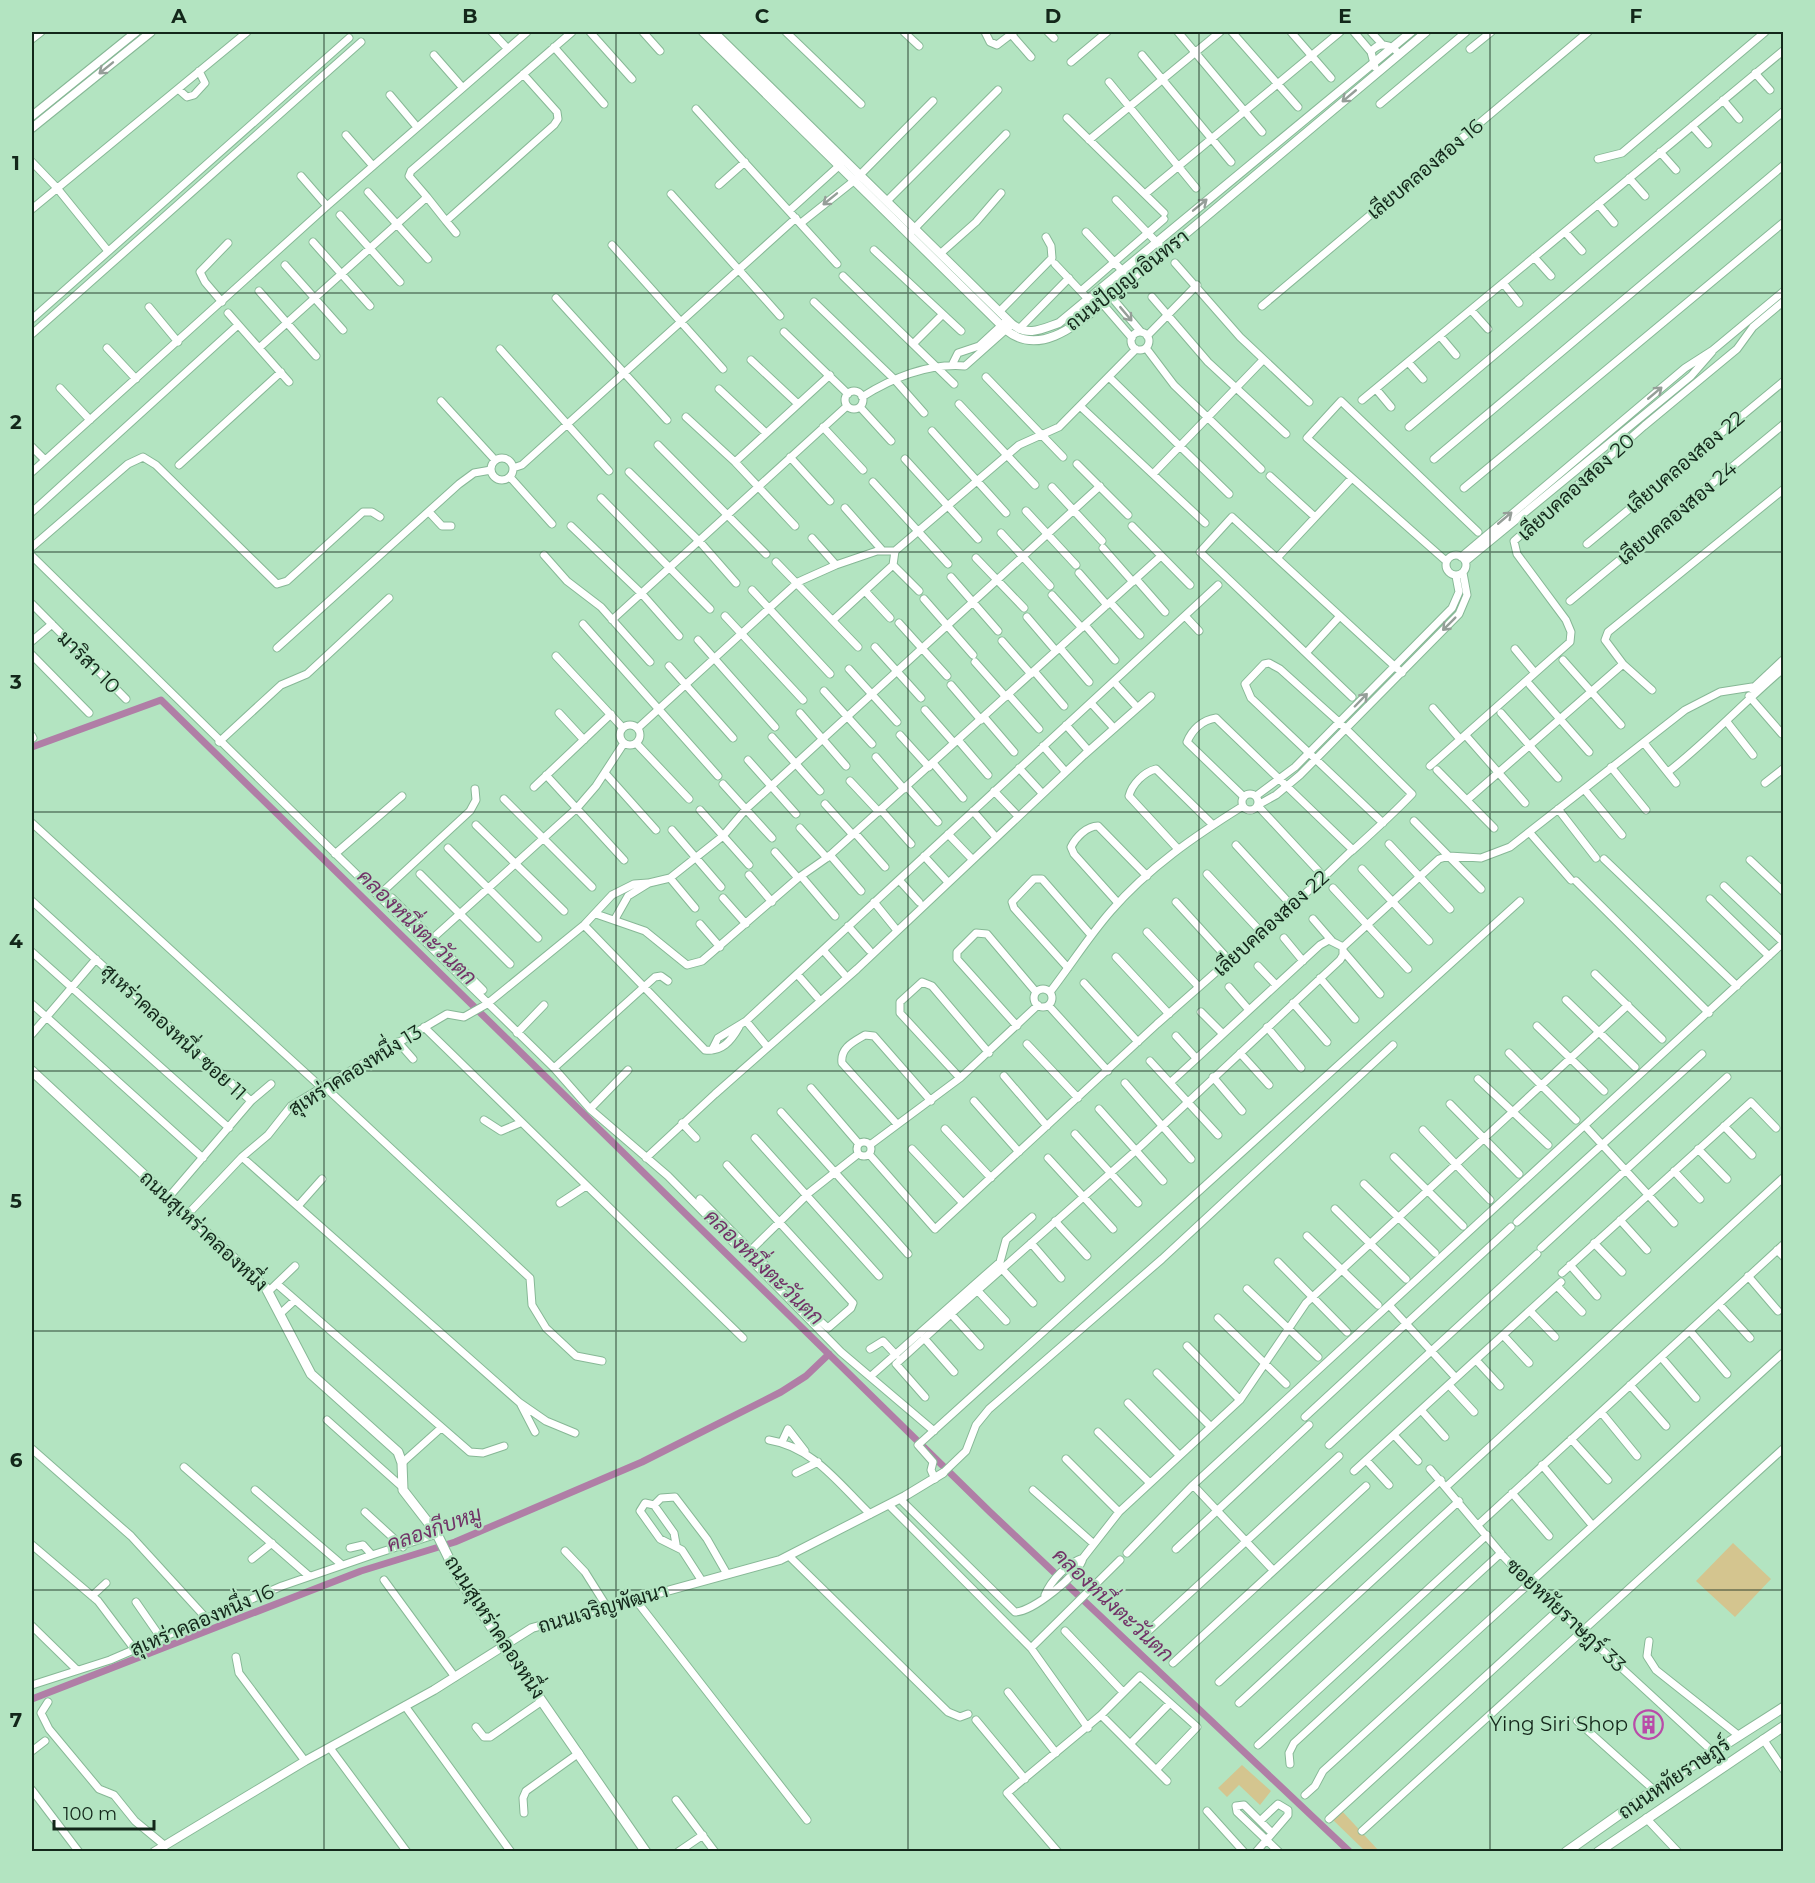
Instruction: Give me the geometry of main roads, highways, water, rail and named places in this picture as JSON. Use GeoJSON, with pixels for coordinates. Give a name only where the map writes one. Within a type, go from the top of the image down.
{"type":"FeatureCollection","features":[{"type":"Feature","properties":{"kind":"main road","name":"ถนนสุเหร่าคลองหนึ่ง"},"geometry":{"type":"LineString","coordinates":[[32,1071],[168,1198],[273,1288],[281,1313],[306,1366],[318,1382],[398,1452],[402,1463],[401,1486],[437,1534],[449,1560],[503,1646],[646,1851]]}},
{"type":"Feature","properties":{"kind":"main road","name":"ถนนหทัยราษฎร์"},"geometry":{"type":"LineString","coordinates":[[1566,1851],[1654,1790],[1784,1707]]}},
{"type":"Feature","properties":{"kind":"main road"},"geometry":{"type":"LineString","coordinates":[[1755,1725],[1763,1739]]}},
{"type":"Feature","properties":{"kind":"main road","name":"ถนนหทัยราษฎร์"},"geometry":{"type":"LineString","coordinates":[[1598,1851],[1721,1766],[1784,1726]]}},
{"type":"Feature","properties":{"kind":"main road"},"geometry":{"type":"LineString","coordinates":[[1713,1752],[1721,1766]]}},
{"type":"Feature","properties":{"kind":"waterway","name":"คลองหนึ่งตะวันตก"},"geometry":{"type":"LineString","coordinates":[[32,747],[161,700],[990,1512],[1350,1852]]}},
{"type":"Feature","properties":{"kind":"waterway","name":"คลองกีบหมู"},"geometry":{"type":"LineString","coordinates":[[32,1699],[361,1571],[455,1542],[642,1462],[781,1392],[806,1376],[829,1354]]}},
{"type":"Feature","properties":{"kind":"place","name":"Ying Siri Shop"},"geometry":{"type":"Point","coordinates":[1649,1724]}}]}
